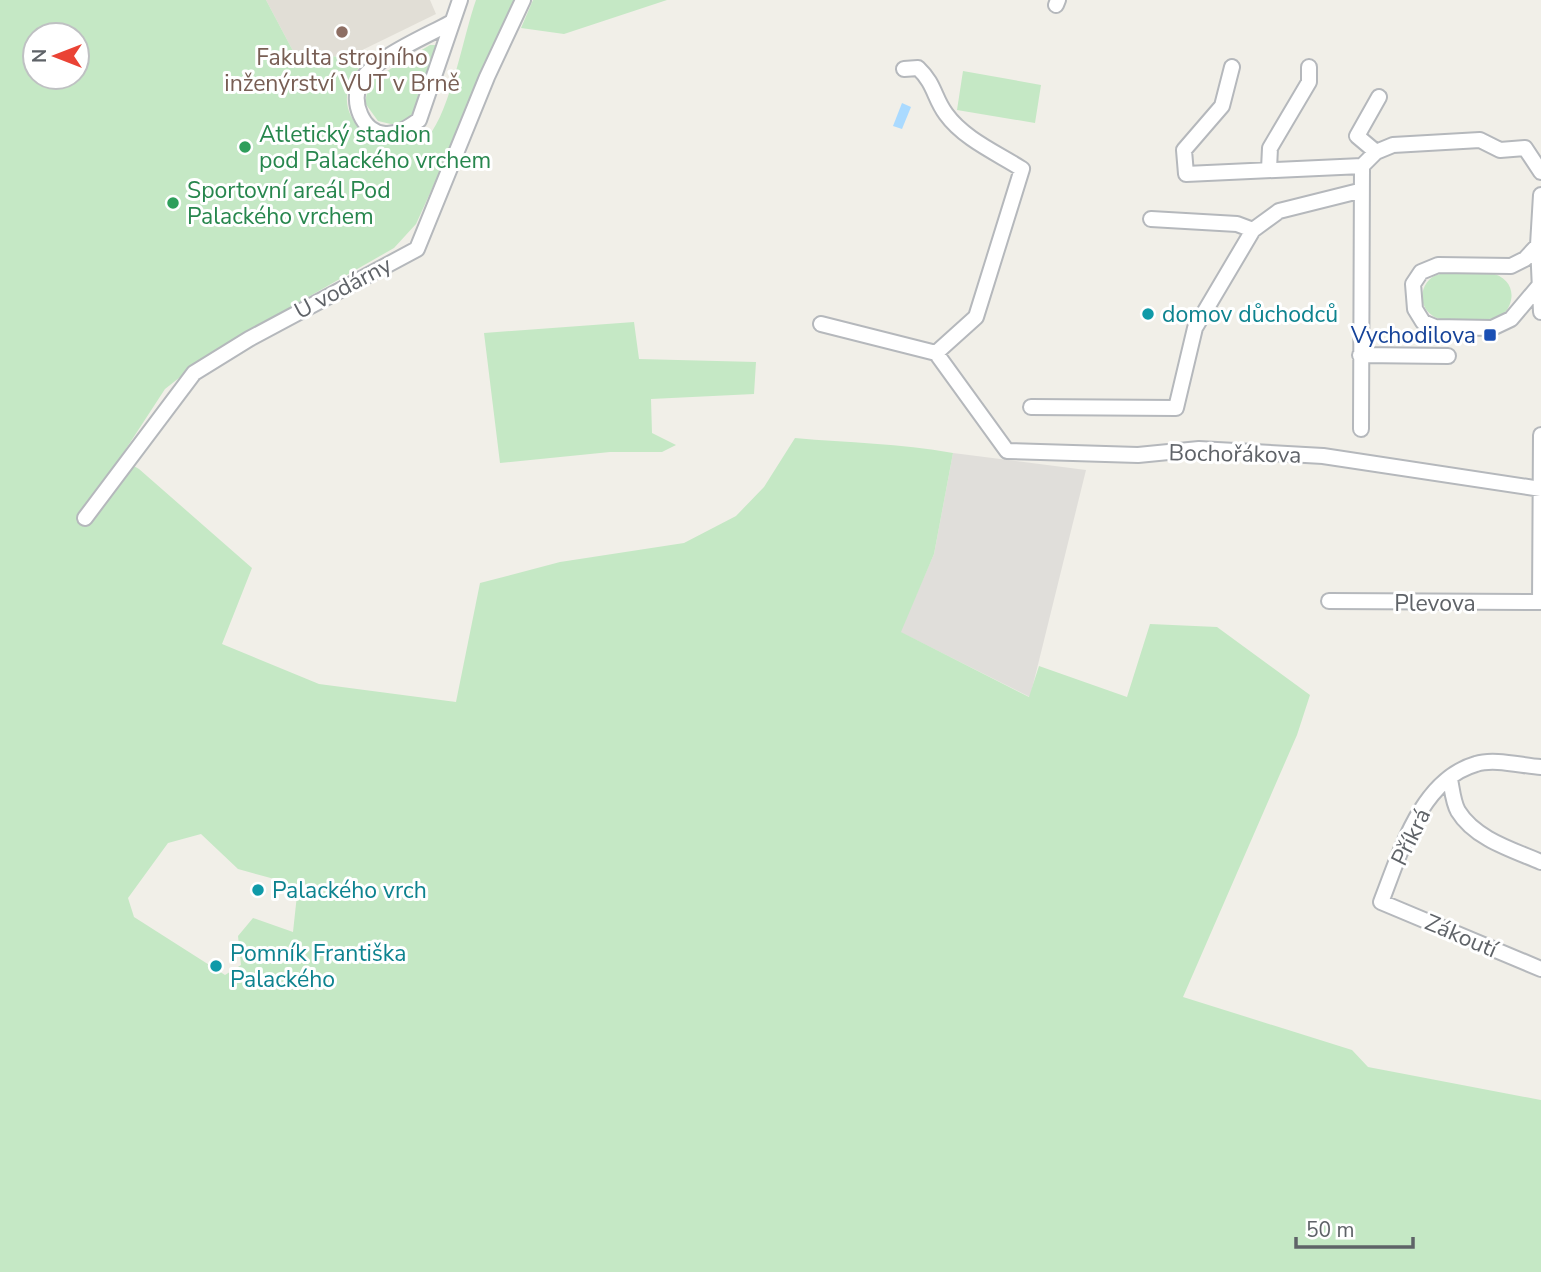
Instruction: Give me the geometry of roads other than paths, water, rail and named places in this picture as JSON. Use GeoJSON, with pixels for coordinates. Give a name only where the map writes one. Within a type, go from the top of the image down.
{"type":"FeatureCollection","features":[{"type":"Feature","properties":{"kind":"street"},"geometry":{"type":"LineString","coordinates":[[450,23],[372,68],[360,83],[357,103],[361,119],[375,131],[395,133],[419,120],[429,98],[450,23],[460,0]]}},
{"type":"Feature","properties":{"kind":"street","name":"U vodárny"},"geometry":{"type":"LineString","coordinates":[[85,518],[194,373],[272,326],[417,248],[487,77],[523,0]]}},
{"type":"Feature","properties":{"kind":"street"},"geometry":{"type":"LineString","coordinates":[[1269,169],[1270,148],[1309,82],[1309,67]]}},
{"type":"Feature","properties":{"kind":"street"},"geometry":{"type":"LineString","coordinates":[[821,324],[936,353],[976,317],[1022,169],[962,131],[944,113],[932,80],[918,68],[904,69]]}},
{"type":"Feature","properties":{"kind":"street"},"geometry":{"type":"LineString","coordinates":[[1232,68],[1222,106],[1184,150],[1186,174],[1362,166]]}},
{"type":"Feature","properties":{"kind":"street"},"geometry":{"type":"LineString","coordinates":[[1376,152],[1357,136],[1379,97]]}},
{"type":"Feature","properties":{"kind":"street"},"geometry":{"type":"LineString","coordinates":[[1361,429],[1359,191],[1362,166],[1376,152],[1393,145],[1480,140],[1500,149],[1541,150]]}},
{"type":"Feature","properties":{"kind":"street"},"geometry":{"type":"LineString","coordinates":[[1525,148],[1541,172]]}},
{"type":"Feature","properties":{"kind":"street"},"geometry":{"type":"LineString","coordinates":[[1031,407],[1176,408],[1195,328],[1253,230],[1279,211],[1359,191]]}},
{"type":"Feature","properties":{"kind":"street"},"geometry":{"type":"LineString","coordinates":[[1541,195],[1538,246],[1541,312]]}},
{"type":"Feature","properties":{"kind":"street"},"geometry":{"type":"LineString","coordinates":[[1151,219],[1237,224],[1253,230]]}},
{"type":"Feature","properties":{"kind":"street"},"geometry":{"type":"LineString","coordinates":[[1538,246],[1525,259],[1511,265],[1438,265],[1421,272],[1413,284],[1415,309],[1423,321],[1435,327],[1492,328],[1511,319],[1538,287]]}},
{"type":"Feature","properties":{"kind":"street","name":"Bochořákova"},"geometry":{"type":"LineString","coordinates":[[936,353],[1007,451],[1138,455],[1199,449],[1323,456],[1541,489]]}},
{"type":"Feature","properties":{"kind":"street"},"geometry":{"type":"LineString","coordinates":[[1360,355],[1448,356]]}},
{"type":"Feature","properties":{"kind":"street"},"geometry":{"type":"LineString","coordinates":[[1540,603],[1541,435]]}},
{"type":"Feature","properties":{"kind":"street","name":"Plevova"},"geometry":{"type":"LineString","coordinates":[[1329,601],[1540,603]]}},
{"type":"Feature","properties":{"kind":"street","name":"Příkrá"},"geometry":{"type":"LineString","coordinates":[[1381,902],[1426,803],[1438,787],[1478,763],[1541,768]]}},
{"type":"Feature","properties":{"kind":"street"},"geometry":{"type":"LineString","coordinates":[[1450,779],[1456,808],[1466,822],[1492,841],[1541,862]]}},
{"type":"Feature","properties":{"kind":"street","name":"Zákoutí"},"geometry":{"type":"LineString","coordinates":[[1381,902],[1541,969]]}},
{"type":"Feature","properties":{"kind":"water"},"geometry":{"type":"Polygon","coordinates":[[[902,103],[911,107],[902,129],[893,126],[902,103]]]}},
{"type":"Feature","properties":{"kind":"place","name":"Fakulta strojního inženýrství VUT v Brně"},"geometry":{"type":"Point","coordinates":[342,32]}},
{"type":"Feature","properties":{"kind":"place","name":"Atletický stadion pod Palackého vrchem"},"geometry":{"type":"Point","coordinates":[245,147]}},
{"type":"Feature","properties":{"kind":"place","name":"Sportovní areál Pod Palackého vrchem"},"geometry":{"type":"Point","coordinates":[173,203]}},
{"type":"Feature","properties":{"kind":"place","name":"domov důchodců"},"geometry":{"type":"Point","coordinates":[1148,314]}},
{"type":"Feature","properties":{"kind":"place","name":"Vychodilova"},"geometry":{"type":"Point","coordinates":[1490,335]}},
{"type":"Feature","properties":{"kind":"place","name":"Palackého vrch"},"geometry":{"type":"Point","coordinates":[258,890]}},
{"type":"Feature","properties":{"kind":"place","name":"Pomník Františka Palackého"},"geometry":{"type":"Point","coordinates":[216,966]}}]}
